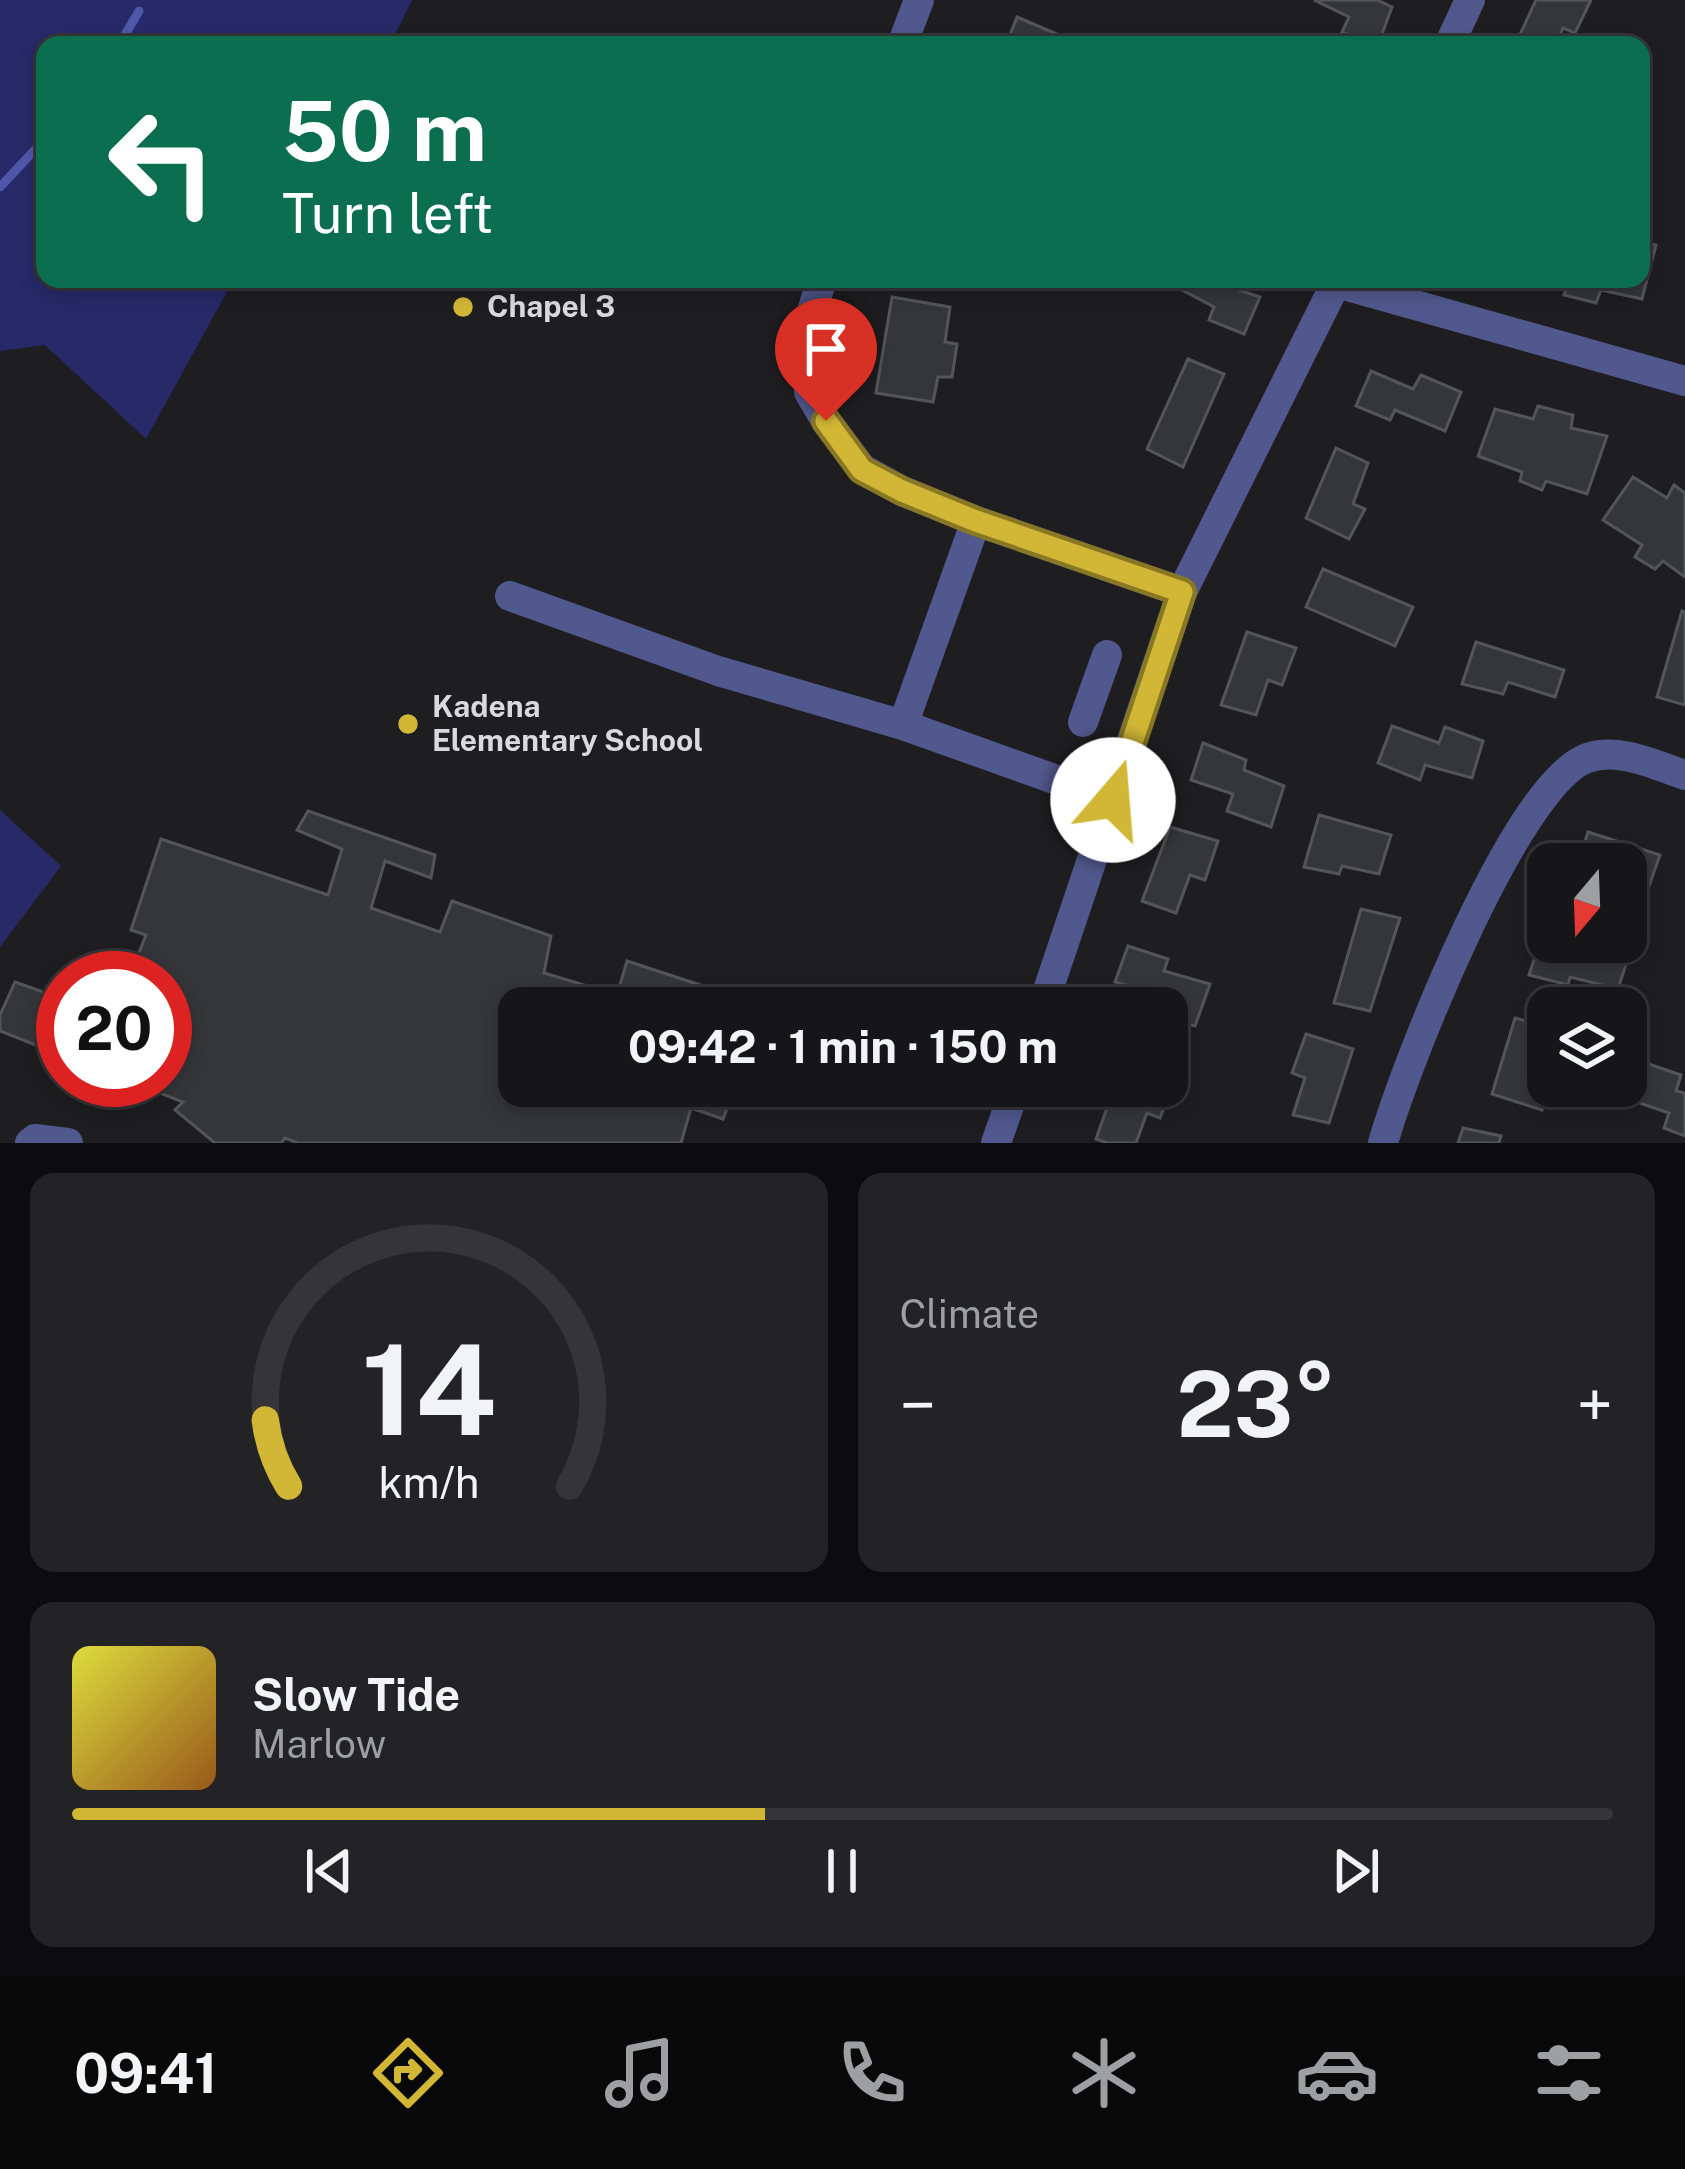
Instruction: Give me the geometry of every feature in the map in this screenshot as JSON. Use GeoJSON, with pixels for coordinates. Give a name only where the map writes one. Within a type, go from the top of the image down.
{"type":"FeatureCollection","features":[{"type":"Feature","properties":{"kind":"lane"},"geometry":{"type":"LineString","coordinates":[[905,36],[919,0]]}},
{"type":"Feature","properties":{"kind":"lane"},"geometry":{"type":"LineString","coordinates":[[1453,36],[1470,0]]}},
{"type":"Feature","properties":{"kind":"lane"},"geometry":{"type":"LineString","coordinates":[[819,288],[805,334],[808,392],[862,470],[976,521],[1182,592]]}},
{"type":"Feature","properties":{"kind":"lane"},"geometry":{"type":"LineString","coordinates":[[1049,987],[1182,592],[1334,288]]}},
{"type":"Feature","properties":{"kind":"lane"},"geometry":{"type":"LineString","coordinates":[[1361,288],[1685,381]]}},
{"type":"Feature","properties":{"kind":"lane"},"geometry":{"type":"LineString","coordinates":[[903,724],[976,521]]}},
{"type":"Feature","properties":{"kind":"lane"},"geometry":{"type":"LineString","coordinates":[[510,596],[718,671],[903,724],[1113,800]]}},
{"type":"Feature","properties":{"kind":"lane"},"geometry":{"type":"LineString","coordinates":[[1083,722],[1106,655]]}},
{"type":"Feature","properties":{"kind":"lane"},"geometry":{"type":"LineString","coordinates":[[1383,1143],[1472,920],[1520,828],[1558,777],[1587,758],[1621,754],[1685,775]]}},
{"type":"Feature","properties":{"kind":"lane"},"geometry":{"type":"LineString","coordinates":[[996,1143],[1009,1107]]}},
{"type":"Feature","properties":{"kind":"lane"},"geometry":{"type":"LineString","coordinates":[[30,1143],[34,1139],[68,1143]]}},
{"type":"Feature","properties":{"kind":"shaded area"},"geometry":{"type":"Polygon","coordinates":[[[0,0],[412,0],[394,36],[36,36],[36,288],[229,288],[146,439],[45,345],[0,351],[0,0]]]}},
{"type":"Feature","properties":{"kind":"shaded area"},"geometry":{"type":"Polygon","coordinates":[[[0,810],[61,866],[0,947],[0,810]]]}},
{"type":"Feature","properties":{"kind":"building"},"geometry":{"type":"Polygon","coordinates":[[[1314,0],[1377,0],[1392,7],[1381,36],[1342,32],[1349,17],[1314,0]]]}},
{"type":"Feature","properties":{"kind":"building"},"geometry":{"type":"Polygon","coordinates":[[[1536,0],[1591,0],[1575,33],[1563,28],[1559,36],[1519,36],[1536,0]]]}},
{"type":"Feature","properties":{"kind":"building"},"geometry":{"type":"Polygon","coordinates":[[[1017,17],[1062,36],[1010,36],[1017,17]]]}},
{"type":"Feature","properties":{"kind":"building"},"geometry":{"type":"Polygon","coordinates":[[[1178,288],[1233,288],[1260,297],[1244,334],[1209,320],[1214,307],[1178,288]]]}},
{"type":"Feature","properties":{"kind":"building"},"geometry":{"type":"Polygon","coordinates":[[[1567,288],[1645,288],[1642,299],[1601,290],[1596,303],[1564,295],[1567,288]]]}},
{"type":"Feature","properties":{"kind":"building"},"geometry":{"type":"Polygon","coordinates":[[[892,297],[950,307],[945,342],[957,344],[952,377],[938,377],[933,402],[876,393],[892,297]]]}},
{"type":"Feature","properties":{"kind":"building"},"geometry":{"type":"Polygon","coordinates":[[[1188,359],[1224,374],[1183,467],[1147,449],[1188,359]]]}},
{"type":"Feature","properties":{"kind":"building"},"geometry":{"type":"Polygon","coordinates":[[[1371,371],[1413,389],[1421,375],[1461,392],[1445,431],[1395,410],[1390,420],[1356,406],[1371,371]]]}},
{"type":"Feature","properties":{"kind":"building"},"geometry":{"type":"Polygon","coordinates":[[[1538,406],[1573,415],[1571,428],[1607,436],[1587,494],[1546,481],[1542,490],[1520,481],[1522,472],[1478,456],[1495,409],[1533,419],[1538,406]]]}},
{"type":"Feature","properties":{"kind":"building"},"geometry":{"type":"Polygon","coordinates":[[[1336,448],[1368,463],[1353,504],[1365,509],[1349,539],[1306,518],[1336,448]]]}},
{"type":"Feature","properties":{"kind":"building"},"geometry":{"type":"Polygon","coordinates":[[[1633,477],[1667,498],[1674,485],[1685,493],[1685,577],[1663,561],[1655,569],[1635,557],[1642,545],[1603,520],[1633,477]]]}},
{"type":"Feature","properties":{"kind":"building"},"geometry":{"type":"Polygon","coordinates":[[[1323,569],[1413,607],[1395,646],[1306,607],[1323,569]]]}},
{"type":"Feature","properties":{"kind":"building"},"geometry":{"type":"Polygon","coordinates":[[[1685,612],[1685,705],[1657,697],[1685,612]]]}},
{"type":"Feature","properties":{"kind":"building"},"geometry":{"type":"Polygon","coordinates":[[[1247,632],[1296,648],[1282,685],[1268,680],[1256,715],[1221,705],[1247,632]]]}},
{"type":"Feature","properties":{"kind":"building"},"geometry":{"type":"Polygon","coordinates":[[[1476,642],[1564,670],[1555,697],[1508,682],[1503,694],[1462,684],[1476,642]]]}},
{"type":"Feature","properties":{"kind":"building"},"geometry":{"type":"Polygon","coordinates":[[[1392,726],[1439,743],[1445,727],[1483,741],[1472,778],[1425,765],[1420,780],[1378,763],[1392,726]]]}},
{"type":"Feature","properties":{"kind":"building"},"geometry":{"type":"Polygon","coordinates":[[[1203,743],[1246,760],[1244,770],[1284,786],[1271,827],[1227,811],[1233,794],[1191,780],[1203,743]]]}},
{"type":"Feature","properties":{"kind":"building"},"geometry":{"type":"Polygon","coordinates":[[[308,811],[435,855],[431,878],[385,861],[371,908],[440,932],[452,901],[551,936],[544,973],[590,987],[498,987],[498,1107],[728,1107],[723,1119],[691,1108],[681,1143],[298,1143],[285,1138],[281,1143],[215,1143],[175,1110],[192,1107],[192,951],[140,951],[146,935],[131,930],[161,839],[328,895],[342,849],[297,830],[308,811]]]}},
{"type":"Feature","properties":{"kind":"building"},"geometry":{"type":"Polygon","coordinates":[[[1319,815],[1391,835],[1379,874],[1342,866],[1339,874],[1304,867],[1319,815]]]}},
{"type":"Feature","properties":{"kind":"building"},"geometry":{"type":"Polygon","coordinates":[[[1170,827],[1218,841],[1205,880],[1190,875],[1176,913],[1142,901],[1170,827]]]}},
{"type":"Feature","properties":{"kind":"building"},"geometry":{"type":"Polygon","coordinates":[[[1588,832],[1622,843],[1585,843],[1588,832]]]}},
{"type":"Feature","properties":{"kind":"building"},"geometry":{"type":"Polygon","coordinates":[[[1647,851],[1660,855],[1647,892],[1647,851]]]}},
{"type":"Feature","properties":{"kind":"building"},"geometry":{"type":"Polygon","coordinates":[[[1361,909],[1400,918],[1370,1011],[1334,1003],[1361,909]]]}},
{"type":"Feature","properties":{"kind":"building"},"geometry":{"type":"Polygon","coordinates":[[[1128,946],[1168,959],[1164,971],[1210,984],[1195,1026],[1188,1024],[1188,987],[1133,987],[1115,982],[1128,946]]]}},
{"type":"Feature","properties":{"kind":"building"},"geometry":{"type":"Polygon","coordinates":[[[627,961],[707,987],[619,987],[627,961]]]}},
{"type":"Feature","properties":{"kind":"building"},"geometry":{"type":"Polygon","coordinates":[[[1533,963],[1626,963],[1619,987],[1570,977],[1568,985],[1529,975],[1533,963]]]}},
{"type":"Feature","properties":{"kind":"building"},"geometry":{"type":"Polygon","coordinates":[[[15,982],[36,989],[36,1045],[0,1031],[0,1015],[15,982]]]}},
{"type":"Feature","properties":{"kind":"building"},"geometry":{"type":"Polygon","coordinates":[[[1515,1018],[1527,1021],[1527,1105],[1492,1094],[1515,1018]]]}},
{"type":"Feature","properties":{"kind":"building"},"geometry":{"type":"Polygon","coordinates":[[[1306,1034],[1353,1049],[1329,1123],[1293,1115],[1305,1078],[1292,1073],[1306,1034]]]}},
{"type":"Feature","properties":{"kind":"building"},"geometry":{"type":"Polygon","coordinates":[[[1647,1063],[1681,1075],[1676,1091],[1685,1093],[1685,1136],[1664,1128],[1669,1113],[1647,1106],[1647,1063]]]}},
{"type":"Feature","properties":{"kind":"building"},"geometry":{"type":"Polygon","coordinates":[[[1107,1107],[1164,1107],[1160,1118],[1147,1113],[1136,1143],[1096,1139],[1107,1107]]]}},
{"type":"Feature","properties":{"kind":"building"},"geometry":{"type":"Polygon","coordinates":[[[1463,1128],[1501,1136],[1499,1143],[1458,1143],[1463,1128]]]}},
{"type":"Feature","properties":{"kind":"waterway"},"geometry":{"type":"LineString","coordinates":[[124,36],[139,11]]}},
{"type":"Feature","properties":{"kind":"waterway"},"geometry":{"type":"LineString","coordinates":[[0,187],[36,149]]}},
{"type":"Feature","properties":{"kind":"place","name":"Chapel 3"},"geometry":{"type":"Point","coordinates":[463,307]}},
{"type":"Feature","properties":{"kind":"place","name":"Kadena Elementary School"},"geometry":{"type":"Point","coordinates":[408,724]}},
{"type":"Feature","properties":{"kind":"route"},"geometry":{"type":"LineString","coordinates":[[826,421],[862,470],[902,491],[1182,592],[1113,800]]}}]}
